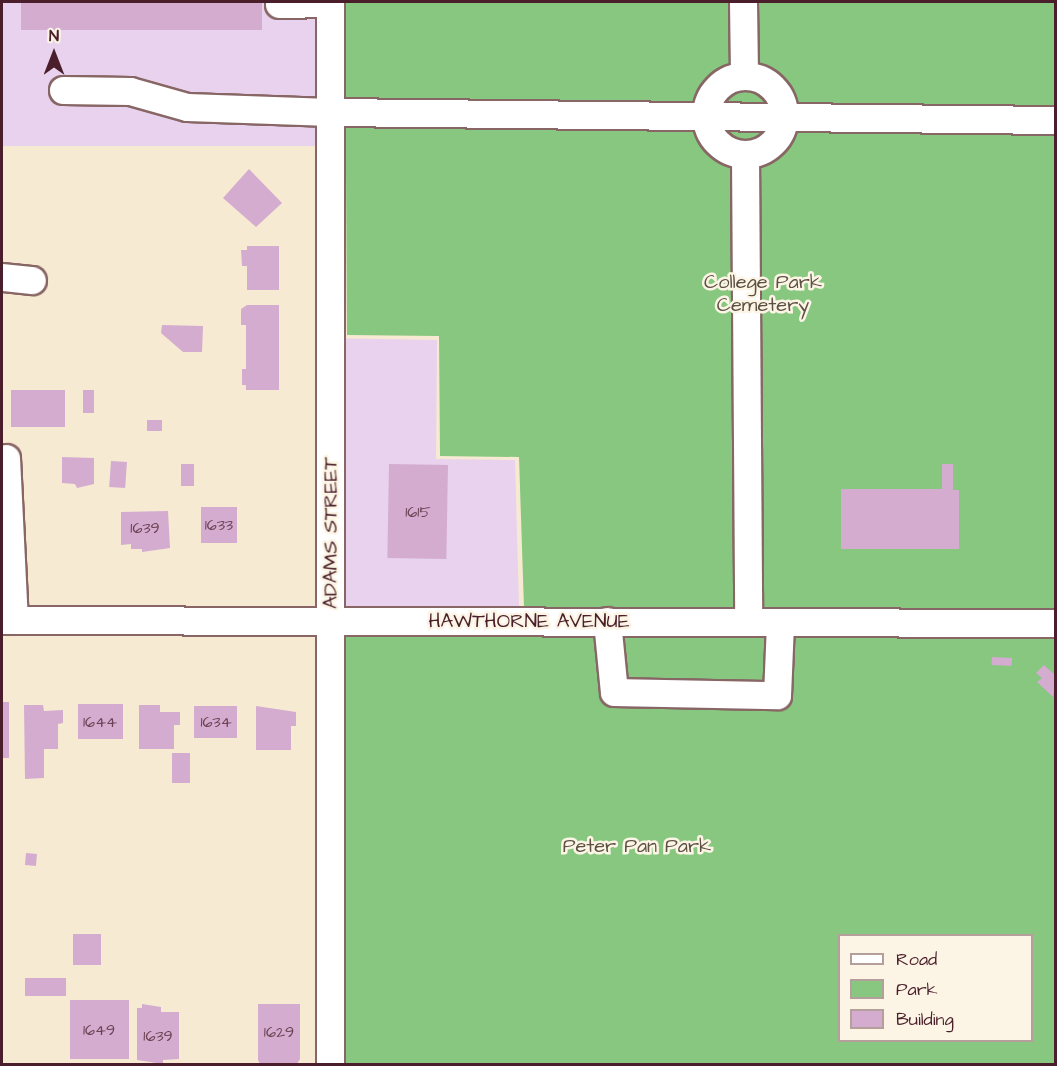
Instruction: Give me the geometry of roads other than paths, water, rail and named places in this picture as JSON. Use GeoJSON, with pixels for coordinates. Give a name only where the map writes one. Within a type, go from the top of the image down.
{"type":"FeatureCollection","features":[{"type":"Feature","properties":{"kind":"street"},"geometry":{"type":"LineString","coordinates":[[279,4],[330,2]]}},
{"type":"Feature","properties":{"kind":"street","name":"ADAMS STREET"},"geometry":{"type":"LineString","coordinates":[[330,2],[330,1065]]}},
{"type":"Feature","properties":{"kind":"street"},"geometry":{"type":"LineString","coordinates":[[743,2],[744,76]]}},
{"type":"Feature","properties":{"kind":"street"},"geometry":{"type":"LineString","coordinates":[[744,76],[763,80],[778,92],[785,117],[772,144],[745,155],[722,147],[714,139],[706,116],[710,99],[721,84],[744,76]]}},
{"type":"Feature","properties":{"kind":"street"},"geometry":{"type":"LineString","coordinates":[[63,90],[130,91],[187,107],[330,112],[1056,120]]}},
{"type":"Feature","properties":{"kind":"street"},"geometry":{"type":"LineString","coordinates":[[745,155],[748,622]]}},
{"type":"Feature","properties":{"kind":"street"},"geometry":{"type":"LineString","coordinates":[[2,277],[32,280]]}},
{"type":"Feature","properties":{"kind":"street"},"geometry":{"type":"LineString","coordinates":[[6,458],[8,620]]}},
{"type":"Feature","properties":{"kind":"street","name":"HAWTHORNE AVENUE"},"geometry":{"type":"LineString","coordinates":[[8,620],[1056,623]]}},
{"type":"Feature","properties":{"kind":"street"},"geometry":{"type":"LineString","coordinates":[[607,621],[614,692],[777,695],[780,622]]}},
{"type":"Feature","properties":{"kind":"park label","name":"College Park Cemetery"},"geometry":{"type":"Point","coordinates":[763,294]}},
{"type":"Feature","properties":{"kind":"park label","name":"Peter Pan Park"},"geometry":{"type":"Point","coordinates":[637,846]}}]}
